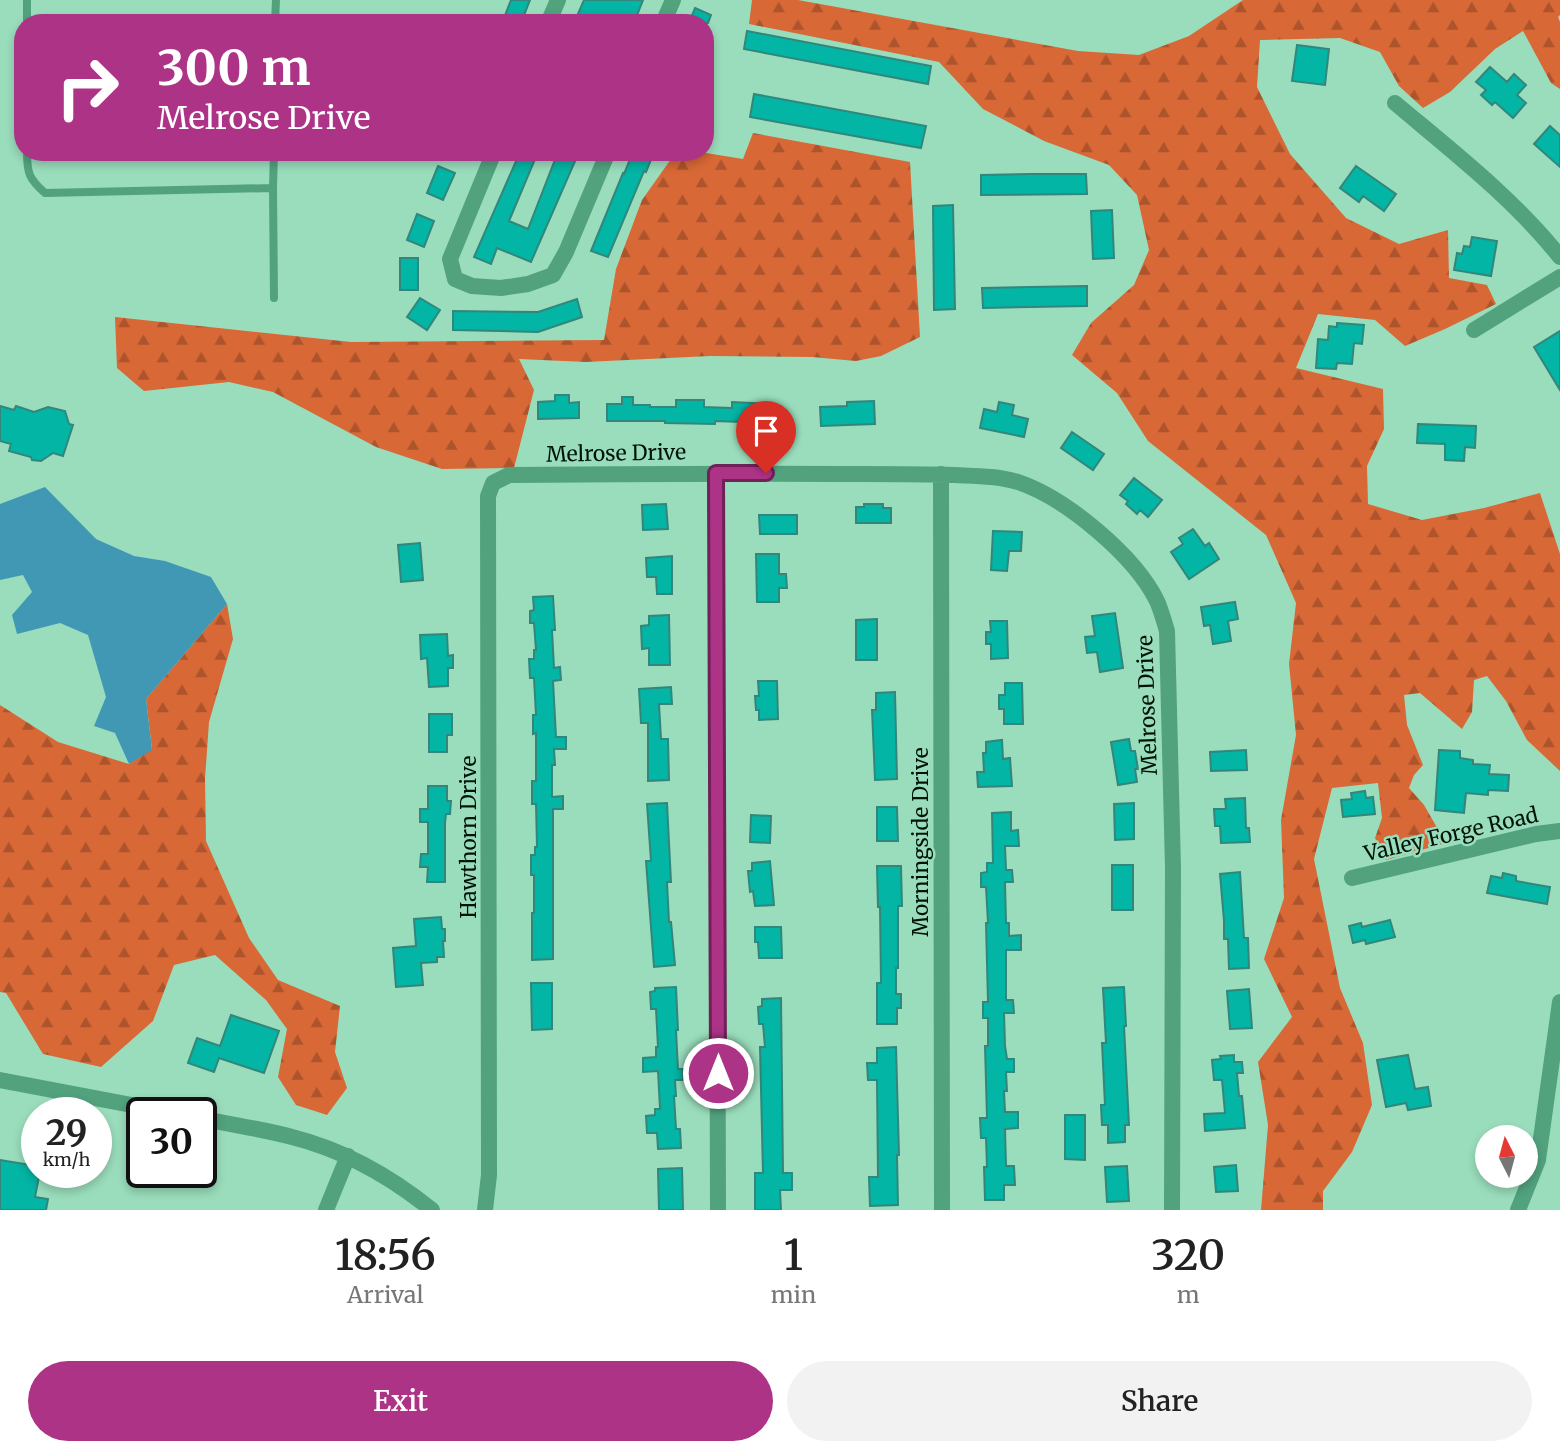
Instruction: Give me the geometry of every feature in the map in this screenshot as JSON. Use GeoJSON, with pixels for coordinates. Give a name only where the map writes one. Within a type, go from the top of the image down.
{"type":"FeatureCollection","features":[{"type":"Feature","properties":{"kind":"street"},"geometry":{"type":"LineString","coordinates":[[1395,103],[1514,206],[1541,232],[1560,257]]}},
{"type":"Feature","properties":{"kind":"street"},"geometry":{"type":"LineString","coordinates":[[490,161],[450,259],[455,279],[472,286],[500,288],[528,284],[553,275],[566,252],[604,161]]}},
{"type":"Feature","properties":{"kind":"street"},"geometry":{"type":"LineString","coordinates":[[1474,330],[1560,277]]}},
{"type":"Feature","properties":{"kind":"street"},"geometry":{"type":"LineString","coordinates":[[716,473],[718,1210]]}},
{"type":"Feature","properties":{"kind":"street","name":"Melrose Drive"},"geometry":{"type":"LineString","coordinates":[[509,475],[716,473],[980,476],[1017,482],[1043,493],[1116,547],[1139,572],[1156,600],[1167,631],[1173,868],[1172,1210]]}},
{"type":"Feature","properties":{"kind":"street","name":"Morningside Drive"},"geometry":{"type":"LineString","coordinates":[[941,474],[942,1210]]}},
{"type":"Feature","properties":{"kind":"street","name":"Hawthorn Drive"},"geometry":{"type":"LineString","coordinates":[[485,1210],[489,1175],[488,496],[492,483],[509,475]]}},
{"type":"Feature","properties":{"kind":"street","name":"Valley Forge Road"},"geometry":{"type":"LineString","coordinates":[[1352,878],[1536,834],[1560,831]]}},
{"type":"Feature","properties":{"kind":"street"},"geometry":{"type":"LineString","coordinates":[[1518,1210],[1538,1160],[1560,1002]]}},
{"type":"Feature","properties":{"kind":"street"},"geometry":{"type":"LineString","coordinates":[[0,1080],[126,1104]]}},
{"type":"Feature","properties":{"kind":"street"},"geometry":{"type":"LineString","coordinates":[[217,1121],[293,1137],[348,1156],[406,1189],[432,1210]]}},
{"type":"Feature","properties":{"kind":"street"},"geometry":{"type":"LineString","coordinates":[[326,1210],[348,1156]]}},
{"type":"Feature","properties":{"kind":"lane"},"geometry":{"type":"LineString","coordinates":[[27,161],[27,169],[33,182],[45,193],[273,187]]}},
{"type":"Feature","properties":{"kind":"lane"},"geometry":{"type":"LineString","coordinates":[[274,161],[274,298]]}},
{"type":"Feature","properties":{"kind":"green space"},"geometry":{"type":"Polygon","coordinates":[[[752,0],[798,0],[1078,51],[1139,55],[1189,36],[1243,0],[1560,0],[1560,89],[1551,83],[1523,31],[1495,49],[1450,92],[1423,108],[1399,86],[1380,52],[1340,38],[1260,40],[1257,87],[1290,154],[1346,218],[1399,244],[1448,230],[1449,278],[1487,285],[1496,304],[1405,346],[1375,320],[1318,314],[1296,368],[1383,389],[1384,429],[1367,466],[1368,504],[1422,520],[1484,508],[1540,493],[1560,554],[1560,771],[1527,740],[1506,701],[1487,676],[1474,680],[1472,712],[1462,729],[1420,693],[1404,695],[1407,725],[1423,765],[1414,775],[1409,788],[1424,805],[1446,843],[1386,860],[1375,838],[1382,818],[1378,783],[1332,788],[1314,859],[1340,988],[1363,1043],[1372,1105],[1352,1152],[1323,1191],[1323,1210],[1261,1210],[1268,1125],[1258,1062],[1292,1017],[1264,959],[1284,898],[1281,820],[1296,735],[1289,664],[1296,603],[1266,535],[1148,441],[1117,393],[1072,355],[1091,323],[1134,285],[1149,250],[1137,195],[1109,165],[1044,141],[983,109],[939,62],[749,24],[752,0]]]}},
{"type":"Feature","properties":{"kind":"green space"},"geometry":{"type":"Polygon","coordinates":[[[753,133],[910,162],[920,337],[881,356],[856,361],[812,357],[710,356],[586,362],[519,359],[534,390],[514,468],[442,469],[376,447],[273,392],[229,382],[144,391],[117,368],[115,317],[351,342],[604,340],[616,269],[642,200],[670,161],[714,161],[714,154],[743,159],[753,133]]]}},
{"type":"Feature","properties":{"kind":"green space"},"geometry":{"type":"Polygon","coordinates":[[[227,604],[233,639],[209,722],[205,779],[206,841],[249,938],[278,980],[340,1006],[335,1052],[347,1088],[327,1115],[296,1105],[278,1077],[287,1029],[266,1000],[215,955],[174,965],[153,1021],[101,1067],[43,1054],[6,993],[0,992],[0,705],[58,742],[129,764],[152,749],[146,699],[227,604]]]}},
{"type":"Feature","properties":{"kind":"water"},"geometry":{"type":"Polygon","coordinates":[[[45,487],[96,539],[134,556],[165,561],[211,577],[227,604],[146,699],[152,750],[129,764],[115,733],[94,726],[106,697],[88,635],[60,623],[17,634],[12,615],[32,592],[23,575],[0,580],[0,504],[45,487]]]}},
{"type":"Feature","properties":{"kind":"building"},"geometry":{"type":"Polygon","coordinates":[[[511,0],[530,0],[525,14],[506,14],[511,0]]]}},
{"type":"Feature","properties":{"kind":"building"},"geometry":{"type":"Polygon","coordinates":[[[584,0],[643,0],[638,14],[578,14],[584,0]]]}},
{"type":"Feature","properties":{"kind":"building"},"geometry":{"type":"Polygon","coordinates":[[[695,8],[709,14],[693,14],[695,8]]]}},
{"type":"Feature","properties":{"kind":"building"},"geometry":{"type":"Polygon","coordinates":[[[747,31],[931,66],[928,84],[744,49],[747,31]]]}},
{"type":"Feature","properties":{"kind":"building"},"geometry":{"type":"Polygon","coordinates":[[[1297,45],[1329,49],[1325,85],[1292,81],[1297,45]]]}},
{"type":"Feature","properties":{"kind":"building"},"geometry":{"type":"Polygon","coordinates":[[[1490,67],[1507,82],[1514,74],[1526,85],[1517,95],[1526,103],[1513,118],[1495,102],[1492,105],[1481,95],[1486,90],[1476,82],[1490,67]]]}},
{"type":"Feature","properties":{"kind":"building"},"geometry":{"type":"Polygon","coordinates":[[[754,94],[926,126],[921,148],[750,117],[754,94]]]}},
{"type":"Feature","properties":{"kind":"building"},"geometry":{"type":"Polygon","coordinates":[[[1550,126],[1560,135],[1560,167],[1534,144],[1550,126]]]}},
{"type":"Feature","properties":{"kind":"building"},"geometry":{"type":"Polygon","coordinates":[[[516,161],[534,161],[509,221],[528,229],[554,161],[575,161],[531,262],[497,248],[491,264],[474,257],[516,161]]]}},
{"type":"Feature","properties":{"kind":"building"},"geometry":{"type":"Polygon","coordinates":[[[629,161],[650,161],[608,257],[591,251],[629,161]]]}},
{"type":"Feature","properties":{"kind":"building"},"geometry":{"type":"Polygon","coordinates":[[[438,166],[455,173],[443,200],[427,193],[438,166]]]}},
{"type":"Feature","properties":{"kind":"building"},"geometry":{"type":"Polygon","coordinates":[[[1356,166],[1396,194],[1384,211],[1363,196],[1359,202],[1340,188],[1356,166]]]}},
{"type":"Feature","properties":{"kind":"building"},"geometry":{"type":"Polygon","coordinates":[[[1086,174],[1087,194],[981,195],[981,175],[1086,174]]]}},
{"type":"Feature","properties":{"kind":"building"},"geometry":{"type":"Polygon","coordinates":[[[953,205],[955,309],[934,310],[933,206],[953,205]]]}},
{"type":"Feature","properties":{"kind":"building"},"geometry":{"type":"Polygon","coordinates":[[[1112,210],[1114,258],[1093,259],[1091,211],[1112,210]]]}},
{"type":"Feature","properties":{"kind":"building"},"geometry":{"type":"Polygon","coordinates":[[[417,214],[434,221],[424,247],[407,240],[417,214]]]}},
{"type":"Feature","properties":{"kind":"building"},"geometry":{"type":"Polygon","coordinates":[[[1472,237],[1497,241],[1491,276],[1454,270],[1457,253],[1462,254],[1464,246],[1470,247],[1472,237]]]}},
{"type":"Feature","properties":{"kind":"building"},"geometry":{"type":"Polygon","coordinates":[[[400,258],[418,258],[418,290],[400,290],[400,258]]]}},
{"type":"Feature","properties":{"kind":"building"},"geometry":{"type":"Polygon","coordinates":[[[1087,286],[1087,306],[983,308],[982,288],[1087,286]]]}},
{"type":"Feature","properties":{"kind":"building"},"geometry":{"type":"Polygon","coordinates":[[[420,298],[440,310],[427,330],[407,317],[420,298]]]}},
{"type":"Feature","properties":{"kind":"building"},"geometry":{"type":"Polygon","coordinates":[[[577,299],[582,317],[538,332],[453,330],[453,311],[538,312],[577,299]]]}},
{"type":"Feature","properties":{"kind":"building"},"geometry":{"type":"Polygon","coordinates":[[[1337,323],[1364,325],[1362,344],[1354,343],[1352,364],[1337,363],[1336,369],[1316,368],[1318,339],[1328,340],[1329,326],[1337,327],[1337,323]]]}},
{"type":"Feature","properties":{"kind":"building"},"geometry":{"type":"Polygon","coordinates":[[[1560,331],[1560,390],[1534,347],[1560,331]]]}},
{"type":"Feature","properties":{"kind":"building"},"geometry":{"type":"Polygon","coordinates":[[[555,395],[569,395],[569,403],[579,402],[579,418],[538,419],[538,402],[555,401],[555,395]]]}},
{"type":"Feature","properties":{"kind":"building"},"geometry":{"type":"Polygon","coordinates":[[[622,397],[633,397],[633,405],[650,407],[676,407],[676,400],[704,400],[704,407],[732,408],[732,402],[774,404],[773,423],[752,422],[752,427],[741,426],[741,422],[715,421],[715,424],[607,421],[607,404],[622,404],[622,397]]]}},
{"type":"Feature","properties":{"kind":"building"},"geometry":{"type":"Polygon","coordinates":[[[874,401],[875,424],[821,426],[820,407],[874,401]]]}},
{"type":"Feature","properties":{"kind":"building"},"geometry":{"type":"Polygon","coordinates":[[[999,402],[1014,405],[1012,415],[1028,419],[1024,437],[980,428],[984,409],[997,412],[999,402]]]}},
{"type":"Feature","properties":{"kind":"building"},"geometry":{"type":"Polygon","coordinates":[[[0,406],[14,410],[16,406],[34,412],[48,407],[65,411],[69,424],[73,425],[63,456],[53,453],[41,461],[9,451],[11,444],[0,441],[0,406]]]}},
{"type":"Feature","properties":{"kind":"building"},"geometry":{"type":"Polygon","coordinates":[[[1418,424],[1476,426],[1475,448],[1465,447],[1464,461],[1445,460],[1445,444],[1417,443],[1418,424]]]}},
{"type":"Feature","properties":{"kind":"building"},"geometry":{"type":"Polygon","coordinates":[[[1072,432],[1104,454],[1093,470],[1061,448],[1072,432]]]}},
{"type":"Feature","properties":{"kind":"building"},"geometry":{"type":"Polygon","coordinates":[[[1134,478],[1162,500],[1148,517],[1140,510],[1137,514],[1120,495],[1134,478]]]}},
{"type":"Feature","properties":{"kind":"building"},"geometry":{"type":"Polygon","coordinates":[[[666,504],[668,529],[643,530],[642,505],[666,504]]]}},
{"type":"Feature","properties":{"kind":"building"},"geometry":{"type":"Polygon","coordinates":[[[864,504],[883,504],[883,508],[891,508],[891,523],[856,523],[856,507],[864,507],[864,504]]]}},
{"type":"Feature","properties":{"kind":"building"},"geometry":{"type":"Polygon","coordinates":[[[759,515],[797,515],[797,534],[760,534],[759,515]]]}},
{"type":"Feature","properties":{"kind":"building"},"geometry":{"type":"Polygon","coordinates":[[[1193,529],[1205,546],[1209,543],[1219,559],[1189,579],[1171,552],[1183,544],[1179,538],[1193,529]]]}},
{"type":"Feature","properties":{"kind":"building"},"geometry":{"type":"Polygon","coordinates":[[[993,531],[1022,532],[1021,551],[1009,551],[1007,571],[991,570],[993,531]]]}},
{"type":"Feature","properties":{"kind":"building"},"geometry":{"type":"Polygon","coordinates":[[[420,543],[423,580],[401,582],[398,545],[420,543]]]}},
{"type":"Feature","properties":{"kind":"building"},"geometry":{"type":"Polygon","coordinates":[[[756,554],[779,554],[779,574],[786,574],[787,588],[779,588],[779,602],[757,602],[756,554]]]}},
{"type":"Feature","properties":{"kind":"building"},"geometry":{"type":"Polygon","coordinates":[[[672,556],[672,594],[657,594],[656,577],[647,577],[646,558],[672,556]]]}},
{"type":"Feature","properties":{"kind":"building"},"geometry":{"type":"Polygon","coordinates":[[[553,596],[554,668],[560,667],[561,680],[553,681],[556,737],[566,737],[566,749],[554,749],[552,797],[563,796],[563,809],[553,809],[553,959],[532,960],[534,875],[531,875],[531,855],[535,855],[537,847],[536,804],[532,804],[532,781],[536,781],[536,733],[533,734],[533,715],[536,715],[534,678],[530,678],[529,659],[534,659],[536,650],[534,623],[530,623],[530,611],[534,610],[533,597],[553,596]]]}},
{"type":"Feature","properties":{"kind":"building"},"geometry":{"type":"Polygon","coordinates":[[[1235,602],[1238,619],[1228,621],[1231,641],[1213,644],[1210,625],[1204,626],[1201,607],[1235,602]]]}},
{"type":"Feature","properties":{"kind":"building"},"geometry":{"type":"Polygon","coordinates":[[[1115,613],[1123,668],[1100,672],[1097,652],[1087,653],[1085,637],[1095,636],[1092,616],[1115,613]]]}},
{"type":"Feature","properties":{"kind":"building"},"geometry":{"type":"Polygon","coordinates":[[[669,615],[670,665],[649,665],[649,648],[642,649],[641,626],[649,625],[649,616],[669,615]]]}},
{"type":"Feature","properties":{"kind":"building"},"geometry":{"type":"Polygon","coordinates":[[[877,619],[877,660],[856,660],[856,620],[877,619]]]}},
{"type":"Feature","properties":{"kind":"building"},"geometry":{"type":"Polygon","coordinates":[[[990,621],[1007,621],[1008,658],[991,659],[991,644],[986,644],[986,632],[991,632],[990,621]]]}},
{"type":"Feature","properties":{"kind":"building"},"geometry":{"type":"Polygon","coordinates":[[[447,634],[448,656],[453,655],[453,668],[448,668],[448,686],[429,687],[427,658],[421,659],[420,635],[447,634]]]}},
{"type":"Feature","properties":{"kind":"building"},"geometry":{"type":"Polygon","coordinates":[[[758,681],[777,681],[778,719],[759,720],[755,696],[759,696],[758,681]]]}},
{"type":"Feature","properties":{"kind":"building"},"geometry":{"type":"Polygon","coordinates":[[[1005,683],[1022,683],[1023,724],[1004,724],[1004,709],[999,709],[999,695],[1005,695],[1005,683]]]}},
{"type":"Feature","properties":{"kind":"building"},"geometry":{"type":"Polygon","coordinates":[[[671,687],[672,704],[659,704],[661,739],[668,739],[669,780],[648,781],[648,723],[641,723],[639,689],[671,687]]]}},
{"type":"Feature","properties":{"kind":"building"},"geometry":{"type":"Polygon","coordinates":[[[895,692],[897,779],[875,780],[872,710],[876,710],[876,693],[895,692]]]}},
{"type":"Feature","properties":{"kind":"building"},"geometry":{"type":"Polygon","coordinates":[[[429,714],[452,714],[452,735],[447,735],[447,752],[429,752],[429,714]]]}},
{"type":"Feature","properties":{"kind":"building"},"geometry":{"type":"Polygon","coordinates":[[[1129,739],[1131,751],[1135,751],[1137,782],[1118,785],[1111,742],[1129,739]]]}},
{"type":"Feature","properties":{"kind":"building"},"geometry":{"type":"Polygon","coordinates":[[[1002,740],[1003,759],[1010,758],[1012,786],[978,787],[977,772],[984,772],[983,753],[986,753],[986,742],[1002,740]]]}},
{"type":"Feature","properties":{"kind":"building"},"geometry":{"type":"Polygon","coordinates":[[[1246,750],[1247,770],[1211,771],[1210,752],[1246,750]]]}},
{"type":"Feature","properties":{"kind":"building"},"geometry":{"type":"Polygon","coordinates":[[[1439,750],[1460,751],[1460,758],[1473,760],[1473,764],[1490,765],[1489,774],[1509,775],[1508,791],[1488,790],[1488,795],[1466,793],[1464,813],[1435,810],[1439,750]]]}},
{"type":"Feature","properties":{"kind":"building"},"geometry":{"type":"Polygon","coordinates":[[[428,786],[447,786],[447,801],[451,801],[450,814],[446,814],[445,823],[445,882],[427,882],[428,867],[420,867],[421,854],[428,854],[428,822],[420,822],[420,809],[428,809],[428,786]]]}},
{"type":"Feature","properties":{"kind":"building"},"geometry":{"type":"Polygon","coordinates":[[[1365,791],[1366,798],[1373,797],[1375,814],[1343,817],[1341,800],[1352,799],[1351,793],[1365,791]]]}},
{"type":"Feature","properties":{"kind":"building"},"geometry":{"type":"Polygon","coordinates":[[[1245,798],[1246,828],[1249,828],[1250,842],[1221,843],[1220,826],[1215,826],[1214,809],[1226,809],[1225,799],[1245,798]]]}},
{"type":"Feature","properties":{"kind":"building"},"geometry":{"type":"Polygon","coordinates":[[[667,803],[671,882],[667,882],[675,965],[654,967],[646,861],[651,861],[647,804],[667,803]]]}},
{"type":"Feature","properties":{"kind":"building"},"geometry":{"type":"Polygon","coordinates":[[[1134,803],[1134,839],[1115,840],[1114,804],[1134,803]]]}},
{"type":"Feature","properties":{"kind":"building"},"geometry":{"type":"Polygon","coordinates":[[[877,807],[897,807],[898,841],[877,841],[877,807]]]}},
{"type":"Feature","properties":{"kind":"building"},"geometry":{"type":"Polygon","coordinates":[[[1011,812],[1011,831],[1018,830],[1019,846],[1005,846],[1006,870],[1012,870],[1013,882],[1005,882],[1006,923],[1009,923],[1009,936],[1021,935],[1021,950],[1006,950],[1006,1000],[1013,1000],[1014,1013],[1004,1013],[1005,1046],[1007,1059],[1014,1059],[1014,1072],[1006,1072],[1007,1091],[1004,1091],[1005,1112],[1018,1112],[1018,1128],[1005,1129],[1006,1166],[1014,1166],[1015,1185],[1004,1185],[1004,1200],[985,1200],[986,1138],[981,1138],[980,1118],[987,1118],[985,1046],[988,1046],[988,1018],[983,1018],[983,1002],[988,1002],[988,923],[986,887],[981,887],[981,873],[987,872],[987,863],[993,863],[992,813],[1011,812]]]}},
{"type":"Feature","properties":{"kind":"building"},"geometry":{"type":"Polygon","coordinates":[[[751,815],[771,816],[770,843],[750,842],[751,815]]]}},
{"type":"Feature","properties":{"kind":"building"},"geometry":{"type":"Polygon","coordinates":[[[770,861],[774,905],[755,906],[753,891],[750,892],[748,871],[752,871],[752,863],[770,861]]]}},
{"type":"Feature","properties":{"kind":"building"},"geometry":{"type":"Polygon","coordinates":[[[1112,865],[1133,865],[1133,910],[1112,910],[1112,865]]]}},
{"type":"Feature","properties":{"kind":"building"},"geometry":{"type":"Polygon","coordinates":[[[877,866],[901,866],[902,906],[898,906],[896,994],[901,994],[901,1008],[897,1008],[897,1024],[877,1024],[877,983],[881,983],[877,866]]]}},
{"type":"Feature","properties":{"kind":"building"},"geometry":{"type":"Polygon","coordinates":[[[1240,872],[1244,938],[1248,938],[1249,968],[1229,969],[1228,939],[1224,939],[1220,874],[1240,872]]]}},
{"type":"Feature","properties":{"kind":"building"},"geometry":{"type":"Polygon","coordinates":[[[1503,873],[1516,876],[1516,881],[1550,887],[1547,904],[1487,893],[1491,876],[1502,878],[1503,873]]]}},
{"type":"Feature","properties":{"kind":"building"},"geometry":{"type":"Polygon","coordinates":[[[441,917],[442,929],[445,929],[444,957],[437,957],[437,962],[421,963],[423,985],[396,987],[393,948],[416,946],[414,919],[441,917]]]}},
{"type":"Feature","properties":{"kind":"building"},"geometry":{"type":"Polygon","coordinates":[[[1390,920],[1395,937],[1366,944],[1365,940],[1353,943],[1349,926],[1361,923],[1362,927],[1390,920]]]}},
{"type":"Feature","properties":{"kind":"building"},"geometry":{"type":"Polygon","coordinates":[[[755,927],[781,927],[782,958],[759,958],[755,927]]]}},
{"type":"Feature","properties":{"kind":"building"},"geometry":{"type":"Polygon","coordinates":[[[531,983],[552,983],[552,1029],[532,1030],[531,983]]]}},
{"type":"Feature","properties":{"kind":"building"},"geometry":{"type":"Polygon","coordinates":[[[676,987],[678,1069],[683,1069],[683,1080],[675,1080],[674,1096],[676,1129],[680,1129],[681,1148],[658,1149],[657,1133],[647,1133],[646,1116],[655,1115],[655,1109],[660,1109],[658,1071],[643,1072],[643,1058],[656,1057],[658,1047],[656,1009],[651,1009],[650,992],[655,991],[655,988],[676,987]]]}},
{"type":"Feature","properties":{"kind":"building"},"geometry":{"type":"Polygon","coordinates":[[[1124,987],[1129,1125],[1125,1125],[1125,1142],[1108,1143],[1108,1125],[1102,1125],[1101,1105],[1105,1105],[1103,988],[1124,987]]]}},
{"type":"Feature","properties":{"kind":"building"},"geometry":{"type":"Polygon","coordinates":[[[1249,989],[1252,1028],[1230,1029],[1227,991],[1249,989]]]}},
{"type":"Feature","properties":{"kind":"building"},"geometry":{"type":"Polygon","coordinates":[[[781,998],[783,1173],[792,1173],[792,1190],[780,1190],[781,1210],[755,1210],[755,1173],[763,1173],[760,1047],[765,1047],[758,1007],[762,1006],[762,999],[781,998]]]}},
{"type":"Feature","properties":{"kind":"building"},"geometry":{"type":"Polygon","coordinates":[[[231,1015],[279,1031],[264,1073],[219,1058],[214,1072],[188,1063],[197,1038],[220,1046],[231,1015]]]}},
{"type":"Feature","properties":{"kind":"building"},"geometry":{"type":"Polygon","coordinates":[[[896,1047],[898,1205],[870,1206],[869,1177],[878,1177],[877,1080],[868,1080],[867,1063],[877,1063],[877,1048],[896,1047]]]}},
{"type":"Feature","properties":{"kind":"building"},"geometry":{"type":"Polygon","coordinates":[[[1234,1055],[1234,1062],[1242,1062],[1243,1073],[1237,1073],[1245,1128],[1205,1131],[1204,1114],[1225,1113],[1222,1080],[1214,1080],[1212,1060],[1221,1059],[1220,1056],[1234,1055]]]}},
{"type":"Feature","properties":{"kind":"building"},"geometry":{"type":"Polygon","coordinates":[[[1408,1055],[1415,1089],[1428,1087],[1431,1106],[1408,1110],[1406,1103],[1386,1107],[1377,1060],[1408,1055]]]}},
{"type":"Feature","properties":{"kind":"building"},"geometry":{"type":"Polygon","coordinates":[[[1065,1115],[1085,1115],[1085,1160],[1065,1159],[1065,1115]]]}},
{"type":"Feature","properties":{"kind":"building"},"geometry":{"type":"Polygon","coordinates":[[[0,1160],[21,1163],[21,1188],[37,1188],[35,1197],[48,1199],[46,1210],[0,1210],[0,1160]]]}},
{"type":"Feature","properties":{"kind":"building"},"geometry":{"type":"Polygon","coordinates":[[[1236,1165],[1238,1191],[1216,1192],[1214,1167],[1236,1165]]]}},
{"type":"Feature","properties":{"kind":"building"},"geometry":{"type":"Polygon","coordinates":[[[1127,1166],[1129,1201],[1107,1202],[1105,1167],[1127,1166]]]}},
{"type":"Feature","properties":{"kind":"building"},"geometry":{"type":"Polygon","coordinates":[[[682,1168],[683,1210],[659,1210],[658,1169],[682,1168]]]}},
{"type":"Feature","properties":{"kind":"route"},"geometry":{"type":"LineString","coordinates":[[718,1073],[716,473],[766,473]]}}]}
